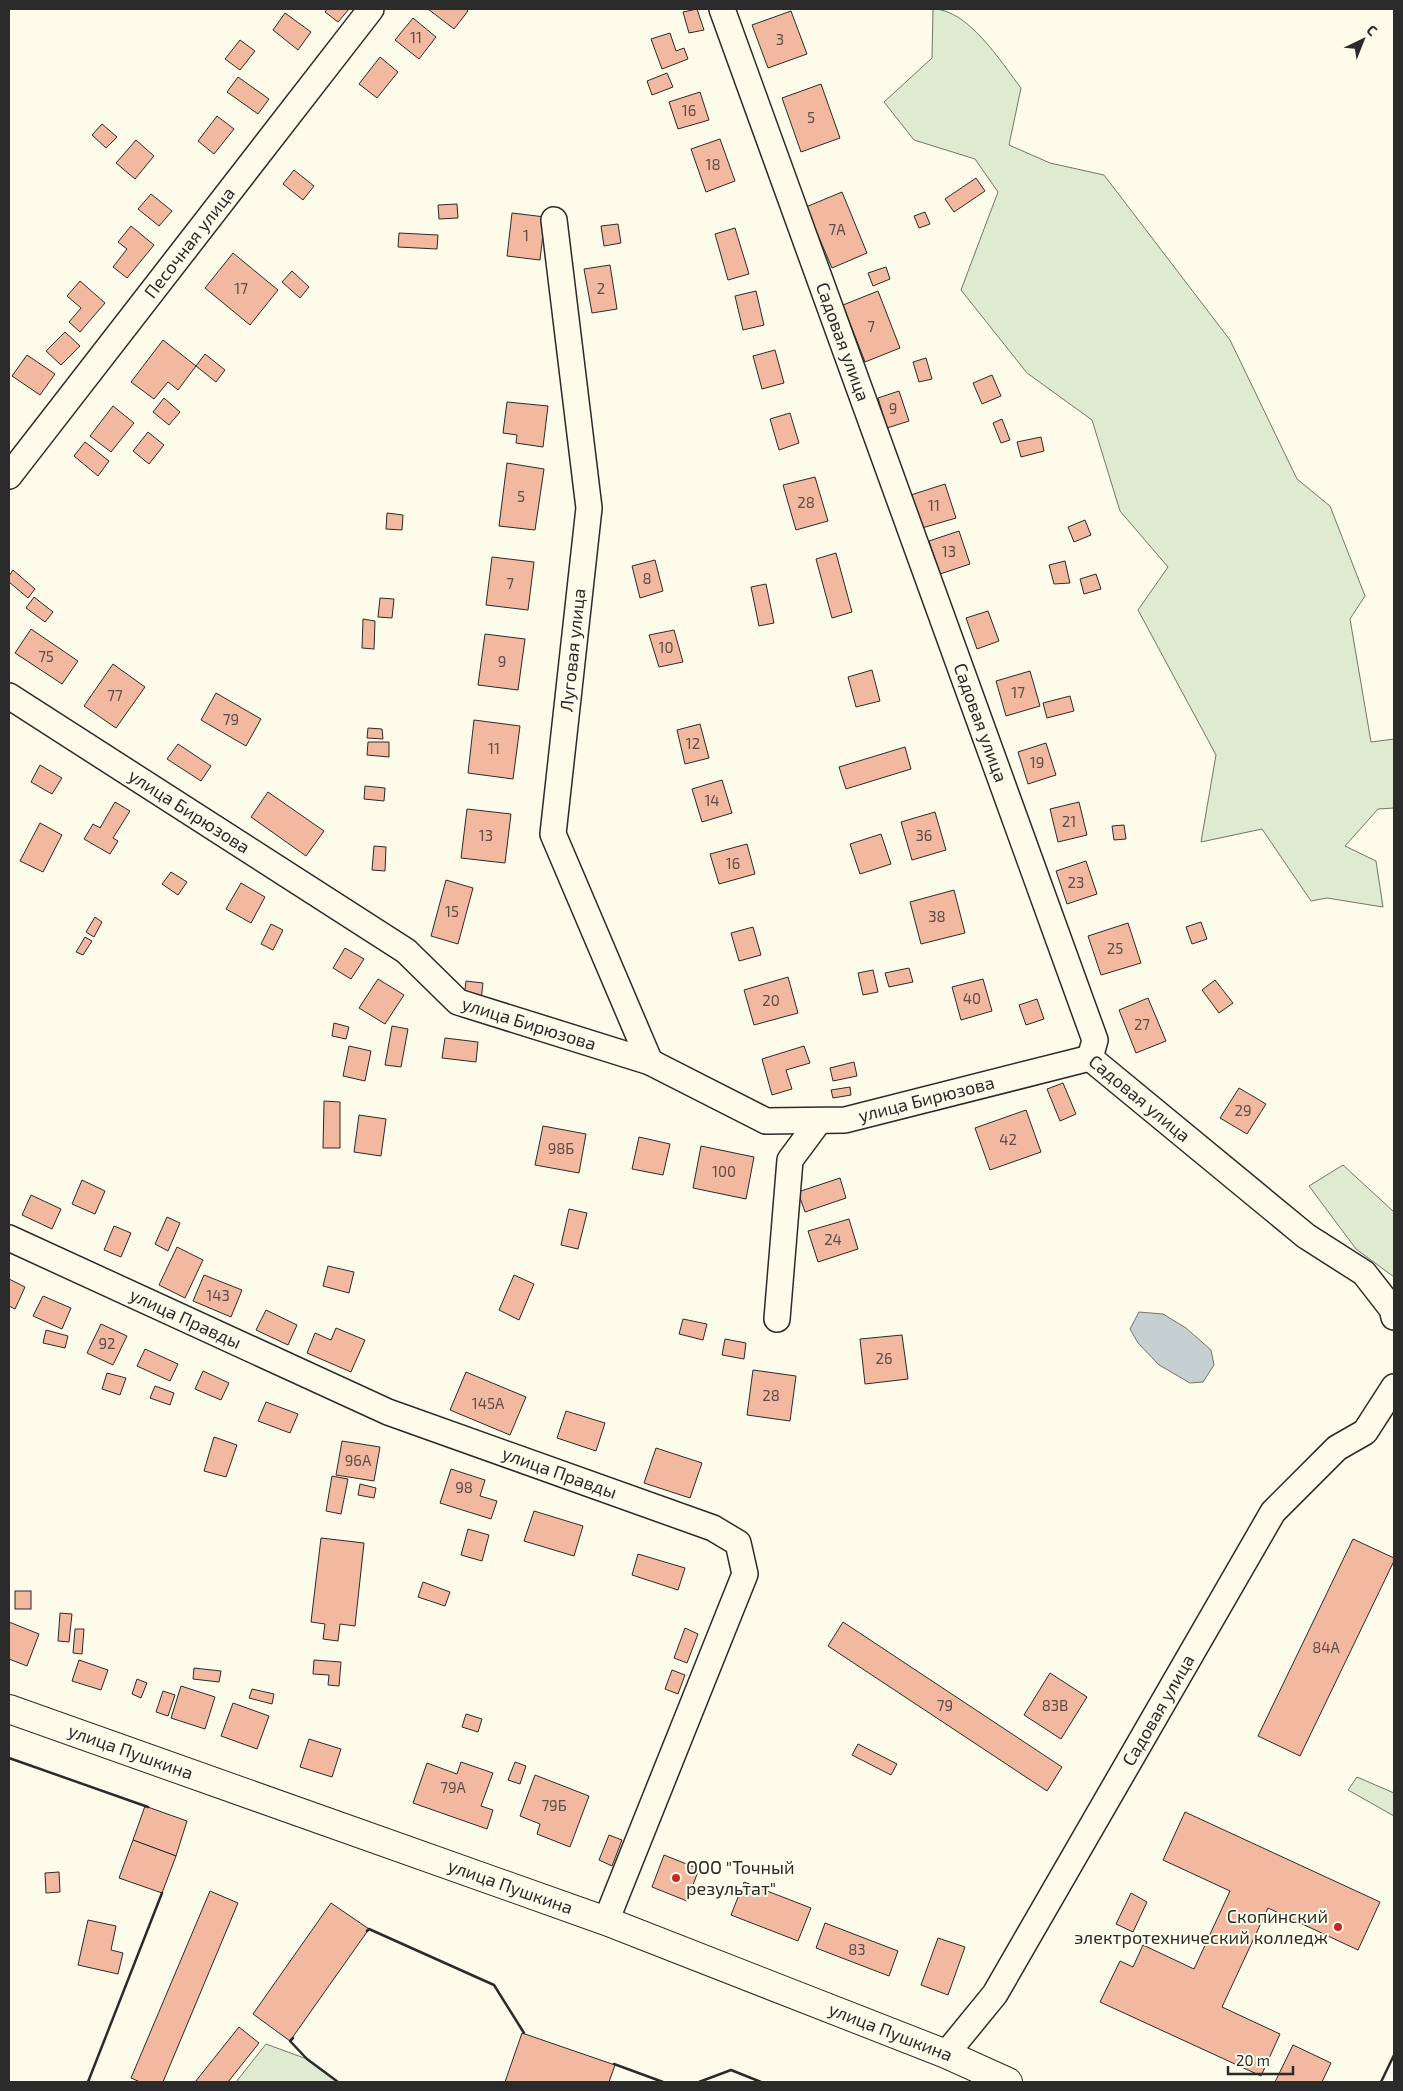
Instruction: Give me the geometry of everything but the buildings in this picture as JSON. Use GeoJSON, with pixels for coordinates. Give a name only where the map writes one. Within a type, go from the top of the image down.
{"type":"FeatureCollection","features":[{"type":"Feature","properties":{"kind":"main road","name":"улица Пушкина"},"geometry":{"type":"LineString","coordinates":[[9,1708],[606,1921],[946,2054],[1008,2082]]}},
{"type":"Feature","properties":{"kind":"street","name":"Песочная улица"},"geometry":{"type":"LineString","coordinates":[[9,476],[371,9]]}},
{"type":"Feature","properties":{"kind":"street","name":"Садовая улица"},"geometry":{"type":"LineString","coordinates":[[722,9],[1095,1040],[1090,1058],[1306,1236],[1364,1273],[1392,1309],[1394,1317]]}},
{"type":"Feature","properties":{"kind":"street","name":"Луговая улица"},"geometry":{"type":"LineString","coordinates":[[554,220],[589,508],[552,834],[650,1062]]}},
{"type":"Feature","properties":{"kind":"street","name":"улица Бирюзова"},"geometry":{"type":"LineString","coordinates":[[9,696],[406,951],[458,1002],[650,1062],[766,1121],[845,1120],[1090,1058]]}},
{"type":"Feature","properties":{"kind":"street"},"geometry":{"type":"LineString","coordinates":[[776,1319],[790,1160],[819,1120]]}},
{"type":"Feature","properties":{"kind":"street","name":"улица Правды"},"geometry":{"type":"LineString","coordinates":[[9,1238],[388,1412],[713,1528],[738,1544],[745,1574],[606,1921]]}},
{"type":"Feature","properties":{"kind":"street","name":"Садовая улица"},"geometry":{"type":"LineString","coordinates":[[946,2054],[995,1994],[1273,1512],[1337,1448],[1365,1432],[1394,1387]]}},
{"type":"Feature","properties":{"kind":"green space"},"geometry":{"type":"Polygon","coordinates":[[[933,9],[946,11],[971,27],[994,52],[1021,88],[1009,145],[1050,163],[1104,175],[1230,340],[1297,479],[1330,506],[1365,596],[1350,619],[1371,742],[1394,739],[1394,808],[1378,809],[1345,846],[1376,861],[1383,907],[1327,898],[1311,901],[1262,829],[1201,842],[1216,755],[1138,610],[1168,567],[1120,511],[1092,420],[1027,373],[961,290],[998,192],[975,159],[914,140],[884,102],[932,58],[933,9]]]}},
{"type":"Feature","properties":{"kind":"green space"},"geometry":{"type":"Polygon","coordinates":[[[1343,1165],[1394,1212],[1394,1277],[1356,1249],[1309,1186],[1343,1165]]]}},
{"type":"Feature","properties":{"kind":"green space"},"geometry":{"type":"Polygon","coordinates":[[[1357,1777],[1394,1793],[1394,1816],[1348,1790],[1357,1777]]]}},
{"type":"Feature","properties":{"kind":"green space"},"geometry":{"type":"Polygon","coordinates":[[[266,2044],[307,2059],[338,2082],[236,2082],[266,2044]]]}},
{"type":"Feature","properties":{"kind":"shaded area"},"geometry":{"type":"Polygon","coordinates":[[[1139,1312],[1163,1314],[1186,1328],[1211,1350],[1214,1365],[1203,1382],[1190,1383],[1159,1365],[1138,1343],[1130,1329],[1139,1312]]]}},
{"type":"Feature","properties":{"kind":"wall"},"geometry":{"type":"LineString","coordinates":[[9,1758],[148,1807]]}},
{"type":"Feature","properties":{"kind":"wall"},"geometry":{"type":"LineString","coordinates":[[88,2082],[162,1893]]}},
{"type":"Feature","properties":{"kind":"wall"},"geometry":{"type":"LineString","coordinates":[[367,1931],[369,1929],[494,1985],[524,2033]]}},
{"type":"Feature","properties":{"kind":"wall"},"geometry":{"type":"LineString","coordinates":[[293,2038],[290,2041],[307,2059],[338,2082]]}},
{"type":"Feature","properties":{"kind":"wall"},"geometry":{"type":"LineString","coordinates":[[1381,2082],[1394,2055]]}},
{"type":"Feature","properties":{"kind":"wall"},"geometry":{"type":"LineString","coordinates":[[614,2064],[663,2082]]}},
{"type":"Feature","properties":{"kind":"wall"},"geometry":{"type":"LineString","coordinates":[[699,2082],[731,2070],[761,2082]]}},
{"type":"Feature","properties":{"kind":"place","name":"ООО \"Точный результат\""},"geometry":{"type":"Point","coordinates":[676,1878]}},
{"type":"Feature","properties":{"kind":"place","name":"Скопинский электротехнический колледж"},"geometry":{"type":"Point","coordinates":[1338,1927]}}]}
